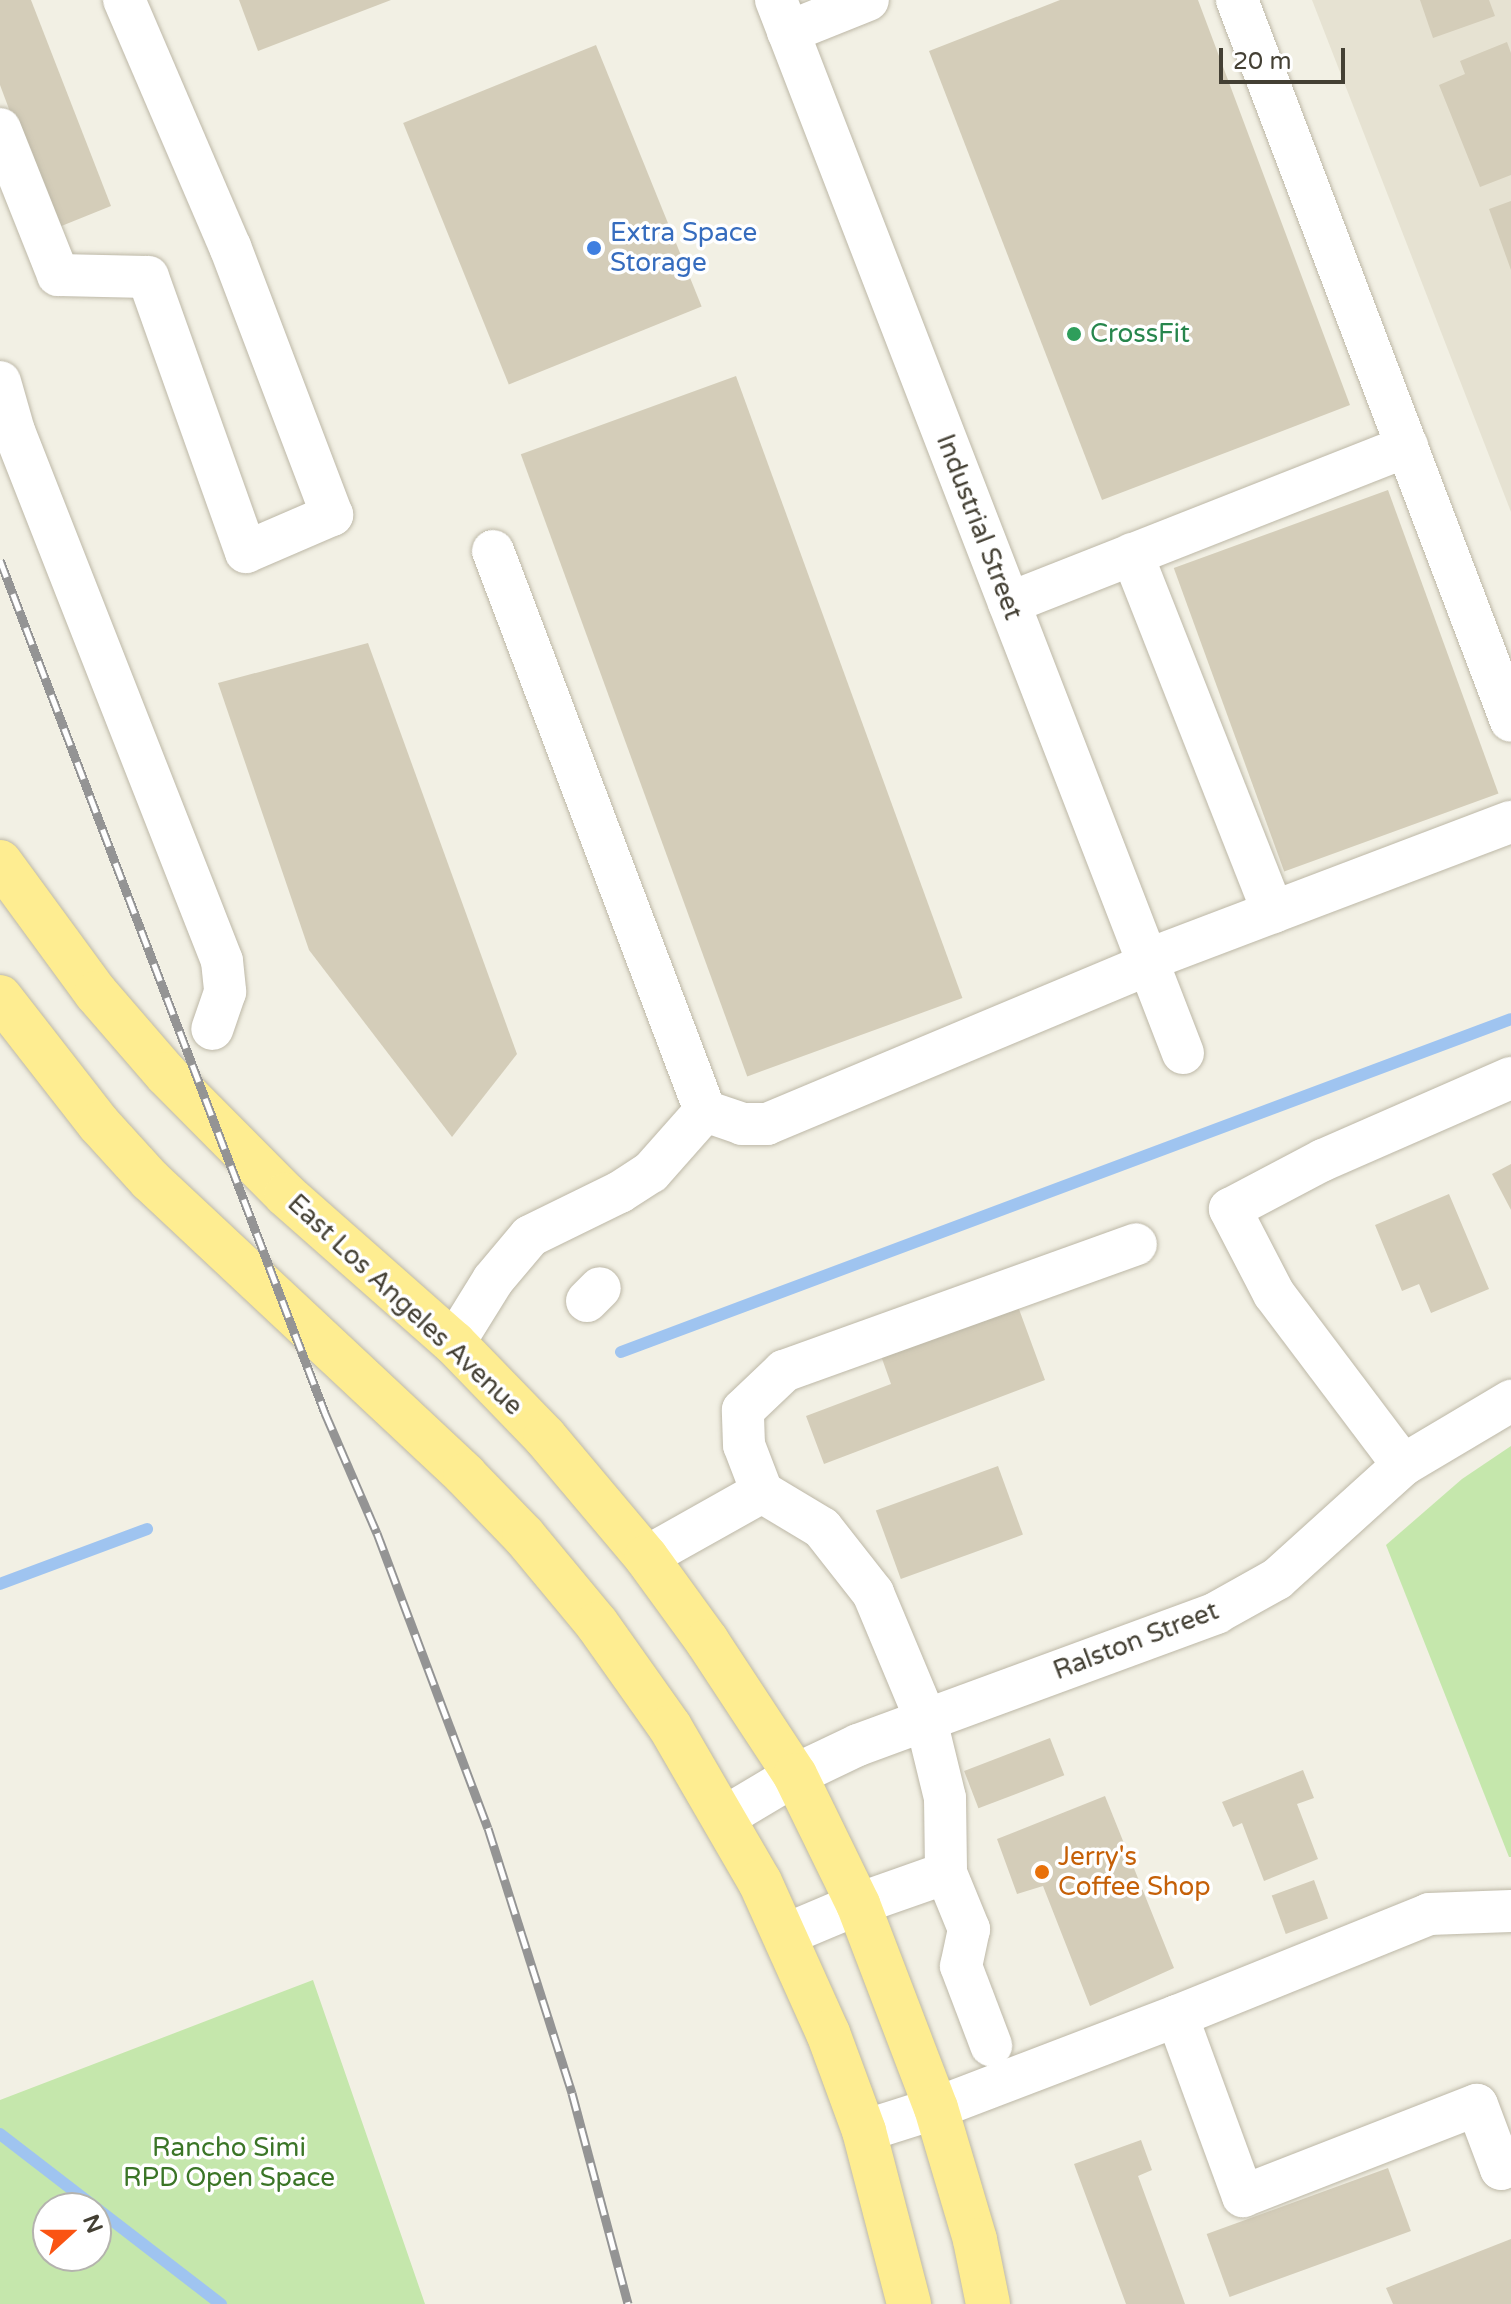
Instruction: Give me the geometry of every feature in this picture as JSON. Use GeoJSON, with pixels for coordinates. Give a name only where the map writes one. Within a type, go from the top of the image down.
{"type":"FeatureCollection","features":[{"type":"Feature","properties":{"kind":"main road","name":"East Los Angeles Avenue"},"geometry":{"type":"LineString","coordinates":[[0,862],[96,993],[166,1074],[286,1195],[454,1343],[545,1437],[646,1557],[707,1641],[795,1775],[858,1904],[936,2108],[975,2240],[988,2304]]}},
{"type":"Feature","properties":{"kind":"main road"},"geometry":{"type":"LineString","coordinates":[[0,997],[99,1124],[150,1180],[465,1475],[524,1536],[597,1624],[670,1727],[787,1934],[864,2131],[909,2304]]}},
{"type":"Feature","properties":{"kind":"street"},"geometry":{"type":"LineString","coordinates":[[0,129],[58,275],[148,277],[246,552],[332,515],[230,247],[124,0]]}},
{"type":"Feature","properties":{"kind":"street"},"geometry":{"type":"LineString","coordinates":[[782,16],[868,0]]}},
{"type":"Feature","properties":{"kind":"street"},"geometry":{"type":"LineString","coordinates":[[1237,0],[1511,721]]}},
{"type":"Feature","properties":{"kind":"street","name":"Industrial Street"},"geometry":{"type":"LineString","coordinates":[[782,16],[1183,1053]]}},
{"type":"Feature","properties":{"kind":"street"},"geometry":{"type":"LineString","coordinates":[[0,382],[14,431],[222,961],[225,992],[212,1029]]}},
{"type":"Feature","properties":{"kind":"street"},"geometry":{"type":"LineString","coordinates":[[1009,603],[1407,446]]}},
{"type":"Feature","properties":{"kind":"street"},"geometry":{"type":"LineString","coordinates":[[493,551],[705,1111],[742,1124],[767,1124],[1148,962],[1511,822]]}},
{"type":"Feature","properties":{"kind":"street"},"geometry":{"type":"LineString","coordinates":[[1132,554],[1273,912]]}},
{"type":"Feature","properties":{"kind":"street"},"geometry":{"type":"LineString","coordinates":[[1403,1465],[1274,1294],[1230,1209],[1323,1160],[1511,1078]]}},
{"type":"Feature","properties":{"kind":"street"},"geometry":{"type":"LineString","coordinates":[[454,1343],[493,1280],[530,1236],[620,1192],[651,1172],[705,1111]]}},
{"type":"Feature","properties":{"kind":"street"},"geometry":{"type":"LineString","coordinates":[[991,2045],[961,1966],[969,1929],[946,1873],[945,1798],[926,1720],[873,1593],[822,1528],[762,1492],[744,1445],[743,1410],[784,1371],[1136,1244]]}},
{"type":"Feature","properties":{"kind":"street","name":"Ralston Street"},"geometry":{"type":"LineString","coordinates":[[723,1818],[795,1775],[858,1745],[1216,1613],[1277,1579],[1403,1465],[1511,1401]]}},
{"type":"Feature","properties":{"kind":"street"},"geometry":{"type":"LineString","coordinates":[[646,1557],[762,1492]]}},
{"type":"Feature","properties":{"kind":"street"},"geometry":{"type":"LineString","coordinates":[[787,1934],[858,1904],[946,1873]]}},
{"type":"Feature","properties":{"kind":"street"},"geometry":{"type":"LineString","coordinates":[[864,2131],[936,2108],[1177,2016],[1429,1914],[1511,1911]]}},
{"type":"Feature","properties":{"kind":"street"},"geometry":{"type":"LineString","coordinates":[[1177,2016],[1243,2196],[1477,2105],[1501,2169],[1511,2165]]}},
{"type":"Feature","properties":{"kind":"shaded area"},"geometry":{"type":"Polygon","coordinates":[[[1312,0],[1511,0],[1511,512],[1312,0]]]}},
{"type":"Feature","properties":{"kind":"green space"},"geometry":{"type":"Polygon","coordinates":[[[1511,1446],[1509,1857],[1386,1545],[1462,1479],[1511,1446]]]}},
{"type":"Feature","properties":{"kind":"green space","name":"Rancho Simi RPD Open Space"},"geometry":{"type":"Polygon","coordinates":[[[313,1980],[425,2304],[0,2304],[0,2100],[313,1980]]]}},
{"type":"Feature","properties":{"kind":"building"},"geometry":{"type":"Polygon","coordinates":[[[0,0],[31,0],[111,206],[54,229],[0,85],[0,0]]]}},
{"type":"Feature","properties":{"kind":"building"},"geometry":{"type":"Polygon","coordinates":[[[239,0],[391,0],[258,51],[239,0]]]}},
{"type":"Feature","properties":{"kind":"building"},"geometry":{"type":"Polygon","coordinates":[[[1060,0],[1198,0],[1350,405],[1102,500],[929,51],[1060,0]]]}},
{"type":"Feature","properties":{"kind":"building"},"geometry":{"type":"Polygon","coordinates":[[[1420,0],[1489,0],[1495,16],[1433,38],[1420,0]]]}},
{"type":"Feature","properties":{"kind":"building"},"geometry":{"type":"Polygon","coordinates":[[[1507,42],[1511,53],[1511,175],[1480,187],[1439,85],[1465,74],[1460,61],[1507,42]]]}},
{"type":"Feature","properties":{"kind":"building"},"geometry":{"type":"Polygon","coordinates":[[[596,45],[702,306],[509,384],[403,123],[596,45]]]}},
{"type":"Feature","properties":{"kind":"building"},"geometry":{"type":"Polygon","coordinates":[[[1511,201],[1511,270],[1489,209],[1511,201]]]}},
{"type":"Feature","properties":{"kind":"building"},"geometry":{"type":"Polygon","coordinates":[[[736,376],[962,998],[747,1076],[521,454],[736,376]]]}},
{"type":"Feature","properties":{"kind":"building"},"geometry":{"type":"Polygon","coordinates":[[[1388,490],[1498,794],[1284,872],[1174,568],[1388,490]]]}},
{"type":"Feature","properties":{"kind":"building"},"geometry":{"type":"Polygon","coordinates":[[[368,643],[517,1054],[452,1137],[309,950],[218,683],[368,643]]]}},
{"type":"Feature","properties":{"kind":"building"},"geometry":{"type":"Polygon","coordinates":[[[1511,1164],[1511,1210],[1492,1174],[1511,1164]]]}},
{"type":"Feature","properties":{"kind":"building"},"geometry":{"type":"Polygon","coordinates":[[[1449,1194],[1489,1289],[1431,1313],[1419,1284],[1402,1291],[1375,1225],[1449,1194]]]}},
{"type":"Feature","properties":{"kind":"building"},"geometry":{"type":"Polygon","coordinates":[[[1016,1301],[1045,1380],[824,1464],[806,1416],[891,1384],[880,1353],[1016,1301]]]}},
{"type":"Feature","properties":{"kind":"building"},"geometry":{"type":"Polygon","coordinates":[[[998,1466],[1023,1535],[901,1579],[876,1510],[998,1466]]]}},
{"type":"Feature","properties":{"kind":"building"},"geometry":{"type":"Polygon","coordinates":[[[1050,1738],[1064,1775],[978,1808],[964,1771],[1050,1738]]]}},
{"type":"Feature","properties":{"kind":"building"},"geometry":{"type":"Polygon","coordinates":[[[1303,1770],[1314,1798],[1297,1804],[1318,1859],[1264,1881],[1242,1823],[1233,1827],[1222,1802],[1303,1770]]]}},
{"type":"Feature","properties":{"kind":"building"},"geometry":{"type":"Polygon","coordinates":[[[1105,1796],[1174,1968],[1090,2006],[1043,1886],[1017,1894],[997,1839],[1105,1796]]]}},
{"type":"Feature","properties":{"kind":"building"},"geometry":{"type":"Polygon","coordinates":[[[1314,1880],[1328,1919],[1286,1934],[1272,1895],[1314,1880]]]}},
{"type":"Feature","properties":{"kind":"building"},"geometry":{"type":"Polygon","coordinates":[[[1141,2140],[1152,2170],[1138,2176],[1185,2304],[1126,2304],[1074,2164],[1141,2140]]]}},
{"type":"Feature","properties":{"kind":"building"},"geometry":{"type":"Polygon","coordinates":[[[1388,2168],[1411,2231],[1230,2297],[1207,2234],[1388,2168]]]}},
{"type":"Feature","properties":{"kind":"building"},"geometry":{"type":"Polygon","coordinates":[[[1511,2239],[1511,2304],[1393,2304],[1386,2288],[1511,2239]]]}},
{"type":"Feature","properties":{"kind":"waterway"},"geometry":{"type":"LineString","coordinates":[[621,1352],[1511,1019]]}},
{"type":"Feature","properties":{"kind":"waterway"},"geometry":{"type":"LineString","coordinates":[[0,1584],[147,1529]]}},
{"type":"Feature","properties":{"kind":"waterway"},"geometry":{"type":"LineString","coordinates":[[0,2134],[221,2304]]}},
{"type":"Feature","properties":{"kind":"railway"},"geometry":{"type":"LineString","coordinates":[[0,560],[325,1413],[377,1533],[488,1828],[572,2093],[628,2304]]}},
{"type":"Feature","properties":{"kind":"place","name":"Extra Space Storage"},"geometry":{"type":"Point","coordinates":[594,248]}},
{"type":"Feature","properties":{"kind":"place","name":"CrossFit"},"geometry":{"type":"Point","coordinates":[1074,334]}},
{"type":"Feature","properties":{"kind":"place","name":"Jerry's Coffee Shop"},"geometry":{"type":"Point","coordinates":[1042,1872]}}]}
